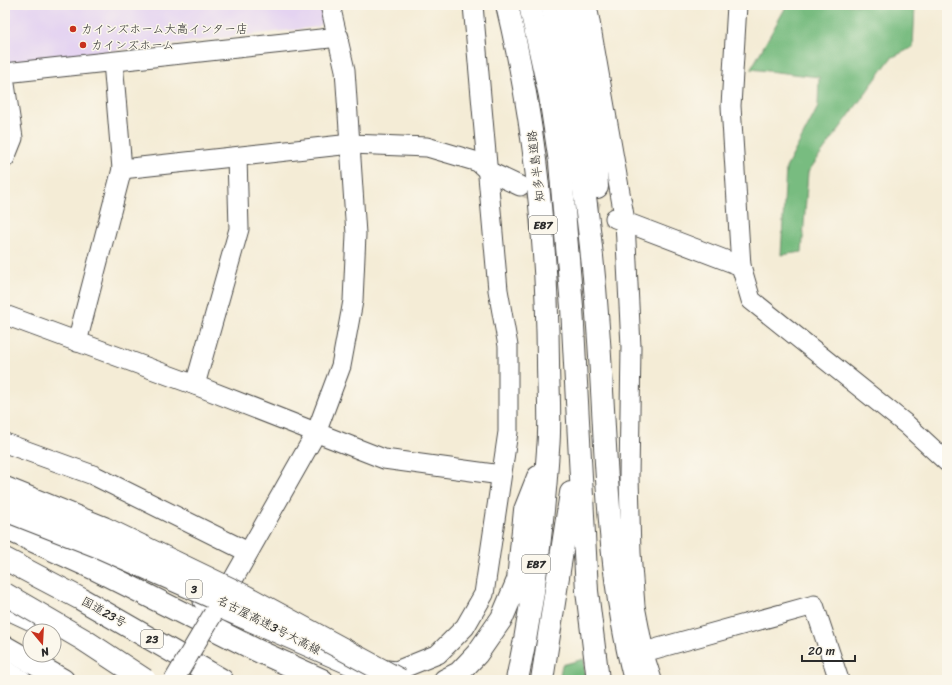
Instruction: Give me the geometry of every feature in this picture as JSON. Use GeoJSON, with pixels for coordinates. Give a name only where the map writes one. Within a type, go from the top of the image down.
{"type":"FeatureCollection","features":[{"type":"Feature","properties":{"kind":"highway","name":"知多半島道路"},"geometry":{"type":"LineString","coordinates":[[507,5],[520,60],[531,127],[542,225],[547,294],[549,448]]}},
{"type":"Feature","properties":{"kind":"highway","name":"知多半島道路"},"geometry":{"type":"LineString","coordinates":[[530,5],[550,96],[560,162],[568,243],[576,396]]}},
{"type":"Feature","properties":{"kind":"highway"},"geometry":{"type":"LineString","coordinates":[[552,5],[567,76],[581,164],[593,275],[615,580],[625,642],[635,680]]}},
{"type":"Feature","properties":{"kind":"highway"},"geometry":{"type":"LineString","coordinates":[[569,5],[586,81],[596,154],[601,240],[593,275]]}},
{"type":"Feature","properties":{"kind":"highway"},"geometry":{"type":"LineString","coordinates":[[576,396],[587,591],[598,680]]}},
{"type":"Feature","properties":{"kind":"highway","name":"E87"},"geometry":{"type":"LineString","coordinates":[[542,680],[563,549],[571,487],[576,396]]}},
{"type":"Feature","properties":{"kind":"highway"},"geometry":{"type":"LineString","coordinates":[[445,680],[459,673],[478,654],[502,618],[518,580],[525,510],[549,448]]}},
{"type":"Feature","properties":{"kind":"highway","name":"E87"},"geometry":{"type":"LineString","coordinates":[[517,680],[528,628],[549,448]]}},
{"type":"Feature","properties":{"kind":"highway"},"geometry":{"type":"LineString","coordinates":[[5,488],[104,528],[245,596],[400,680]]}},
{"type":"Feature","properties":{"kind":"highway","name":"名古屋高速3号大高線"},"geometry":{"type":"LineString","coordinates":[[5,510],[97,546],[237,608],[376,680]]}},
{"type":"Feature","properties":{"kind":"highway"},"geometry":{"type":"LineString","coordinates":[[5,528],[95,569],[256,650],[322,680]]}},
{"type":"Feature","properties":{"kind":"highway","name":"国道23号"},"geometry":{"type":"LineString","coordinates":[[5,559],[81,599],[222,680]]}},
{"type":"Feature","properties":{"kind":"highway"},"geometry":{"type":"LineString","coordinates":[[5,594],[84,640],[145,680]]}},
{"type":"Feature","properties":{"kind":"highway"},"geometry":{"type":"LineString","coordinates":[[5,607],[38,623]]}},
{"type":"Feature","properties":{"kind":"highway"},"geometry":{"type":"LineString","coordinates":[[5,611],[35,623]]}},
{"type":"Feature","properties":{"kind":"highway"},"geometry":{"type":"LineString","coordinates":[[62,635],[152,680]]}},
{"type":"Feature","properties":{"kind":"highway"},"geometry":{"type":"LineString","coordinates":[[5,647],[63,680]]}},
{"type":"Feature","properties":{"kind":"street"},"geometry":{"type":"LineString","coordinates":[[174,680],[216,611],[316,433],[341,366],[353,301],[356,234],[345,70],[339,37],[330,5]]}},
{"type":"Feature","properties":{"kind":"street"},"geometry":{"type":"LineString","coordinates":[[5,507],[49,532],[216,611],[352,666],[396,671],[438,654],[465,627],[484,594],[508,432],[508,346],[498,290],[473,5]]}},
{"type":"Feature","properties":{"kind":"street"},"geometry":{"type":"LineString","coordinates":[[587,5],[620,219],[631,348],[629,477],[631,553],[635,606],[644,652],[652,680]]}},
{"type":"Feature","properties":{"kind":"street"},"geometry":{"type":"LineString","coordinates":[[737,5],[731,106],[741,266],[751,300],[907,425],[947,462]]}},
{"type":"Feature","properties":{"kind":"street"},"geometry":{"type":"LineString","coordinates":[[5,73],[339,37]]}},
{"type":"Feature","properties":{"kind":"street"},"geometry":{"type":"LineString","coordinates":[[77,342],[122,169],[113,62]]}},
{"type":"Feature","properties":{"kind":"street"},"geometry":{"type":"LineString","coordinates":[[5,84],[13,138],[5,158]]}},
{"type":"Feature","properties":{"kind":"street"},"geometry":{"type":"LineString","coordinates":[[122,169],[350,144],[426,147],[478,162],[488,171],[520,186]]}},
{"type":"Feature","properties":{"kind":"street"},"geometry":{"type":"LineString","coordinates":[[195,385],[239,229],[237,157]]}},
{"type":"Feature","properties":{"kind":"street"},"geometry":{"type":"LineString","coordinates":[[620,219],[741,266]]}},
{"type":"Feature","properties":{"kind":"street"},"geometry":{"type":"LineString","coordinates":[[5,315],[195,385],[384,459],[501,475]]}},
{"type":"Feature","properties":{"kind":"street"},"geometry":{"type":"LineString","coordinates":[[5,443],[93,475],[248,552]]}},
{"type":"Feature","properties":{"kind":"street"},"geometry":{"type":"LineString","coordinates":[[644,652],[814,605],[839,680]]}},
{"type":"Feature","properties":{"kind":"street"},"geometry":{"type":"LineString","coordinates":[[5,670],[22,680]]}},
{"type":"Feature","properties":{"kind":"shaded area","name":"カインズホーム"},"geometry":{"type":"Polygon","coordinates":[[[5,5],[324,5],[325,20],[318,27],[5,63],[5,5]]]}},
{"type":"Feature","properties":{"kind":"green space"},"geometry":{"type":"Polygon","coordinates":[[[787,5],[915,5],[913,47],[891,58],[808,172],[802,252],[781,255],[786,168],[818,107],[819,77],[751,69],[787,5]]]}},
{"type":"Feature","properties":{"kind":"green space"},"geometry":{"type":"Polygon","coordinates":[[[584,659],[585,680],[559,680],[562,665],[584,659]]]}},
{"type":"Feature","properties":{"kind":"tunnel"},"geometry":{"type":"LineString","coordinates":[[525,188],[615,218]]}},
{"type":"Feature","properties":{"kind":"place","name":"カインズホーム大高インター店"},"geometry":{"type":"Point","coordinates":[73,29]}},
{"type":"Feature","properties":{"kind":"place","name":"カインズホーム"},"geometry":{"type":"Point","coordinates":[83,45]}}]}
